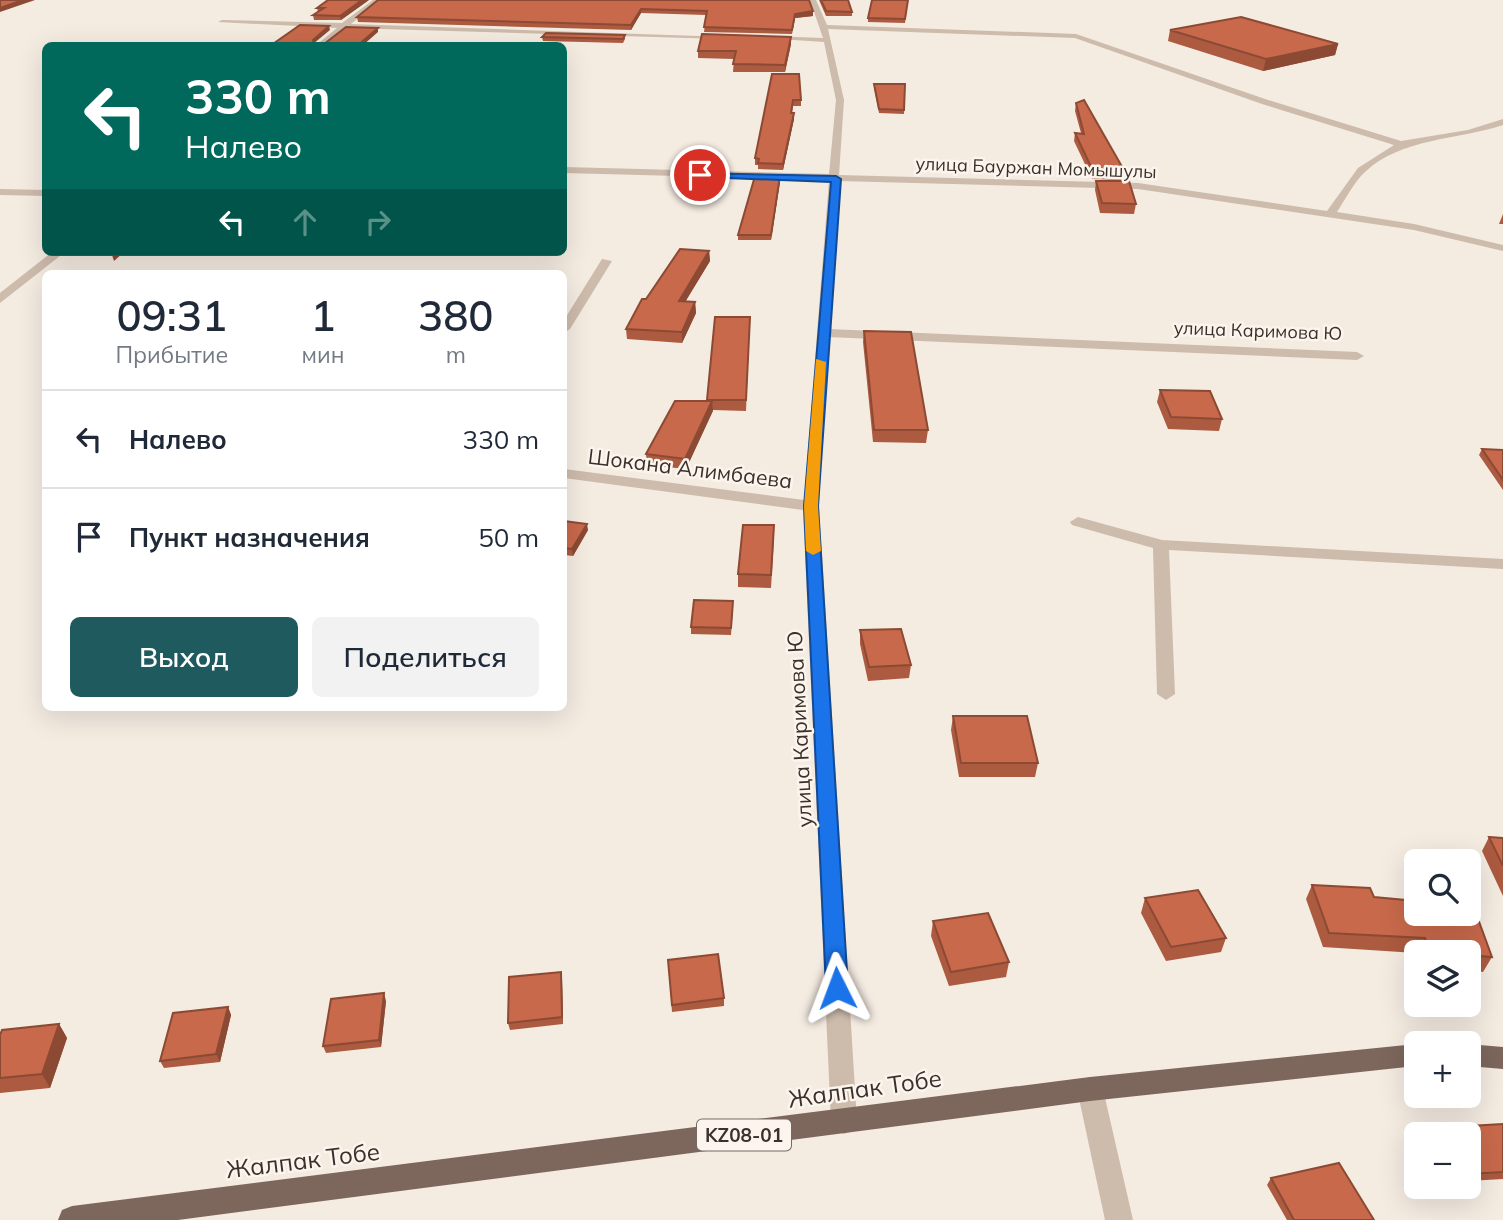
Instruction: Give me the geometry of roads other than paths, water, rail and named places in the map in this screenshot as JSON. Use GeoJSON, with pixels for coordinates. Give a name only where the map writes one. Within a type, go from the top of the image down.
{"type":"FeatureCollection","features":[{"type":"Feature","properties":{"kind":"main road","name":"Жалпак Тобе"},"geometry":{"type":"LineString","coordinates":[[72,1220],[1090,1089],[1404,1056]]}},
{"type":"Feature","properties":{"kind":"main road"},"geometry":{"type":"LineString","coordinates":[[1481,1056],[1503,1058]]}},
{"type":"Feature","properties":{"kind":"street"},"geometry":{"type":"LineString","coordinates":[[323,42],[377,0]]}},
{"type":"Feature","properties":{"kind":"street","name":"улица Каримова Ю"},"geometry":{"type":"LineString","coordinates":[[813,0],[824,27],[840,100],[811,506],[844,1122]]}},
{"type":"Feature","properties":{"kind":"street"},"geometry":{"type":"LineString","coordinates":[[222,22],[730,37]]}},
{"type":"Feature","properties":{"kind":"street"},"geometry":{"type":"LineString","coordinates":[[824,27],[1076,36],[1265,102],[1401,144]]}},
{"type":"Feature","properties":{"kind":"street"},"geometry":{"type":"LineString","coordinates":[[758,38],[827,40]]}},
{"type":"Feature","properties":{"kind":"street"},"geometry":{"type":"LineString","coordinates":[[1331,213],[1361,170],[1401,144],[1469,133],[1503,122]]}},
{"type":"Feature","properties":{"kind":"street","name":"улица Бауржан Момышулы"},"geometry":{"type":"LineString","coordinates":[[567,170],[1138,186],[1414,227],[1503,248]]}},
{"type":"Feature","properties":{"kind":"street"},"geometry":{"type":"LineString","coordinates":[[0,192],[42,193]]}},
{"type":"Feature","properties":{"kind":"street"},"geometry":{"type":"LineString","coordinates":[[0,299],[54,256]]}},
{"type":"Feature","properties":{"kind":"street"},"geometry":{"type":"LineString","coordinates":[[567,324],[606,261]]}},
{"type":"Feature","properties":{"kind":"street","name":"улица Каримова Ю"},"geometry":{"type":"LineString","coordinates":[[822,333],[1357,356]]}},
{"type":"Feature","properties":{"kind":"street","name":"Шокана Алимбаева"},"geometry":{"type":"LineString","coordinates":[[567,474],[811,506]]}},
{"type":"Feature","properties":{"kind":"street"},"geometry":{"type":"LineString","coordinates":[[1078,522],[1161,545],[1503,564]]}},
{"type":"Feature","properties":{"kind":"street"},"geometry":{"type":"LineString","coordinates":[[1161,545],[1166,694]]}},
{"type":"Feature","properties":{"kind":"street"},"geometry":{"type":"LineString","coordinates":[[1090,1089],[1119,1220]]}}]}
